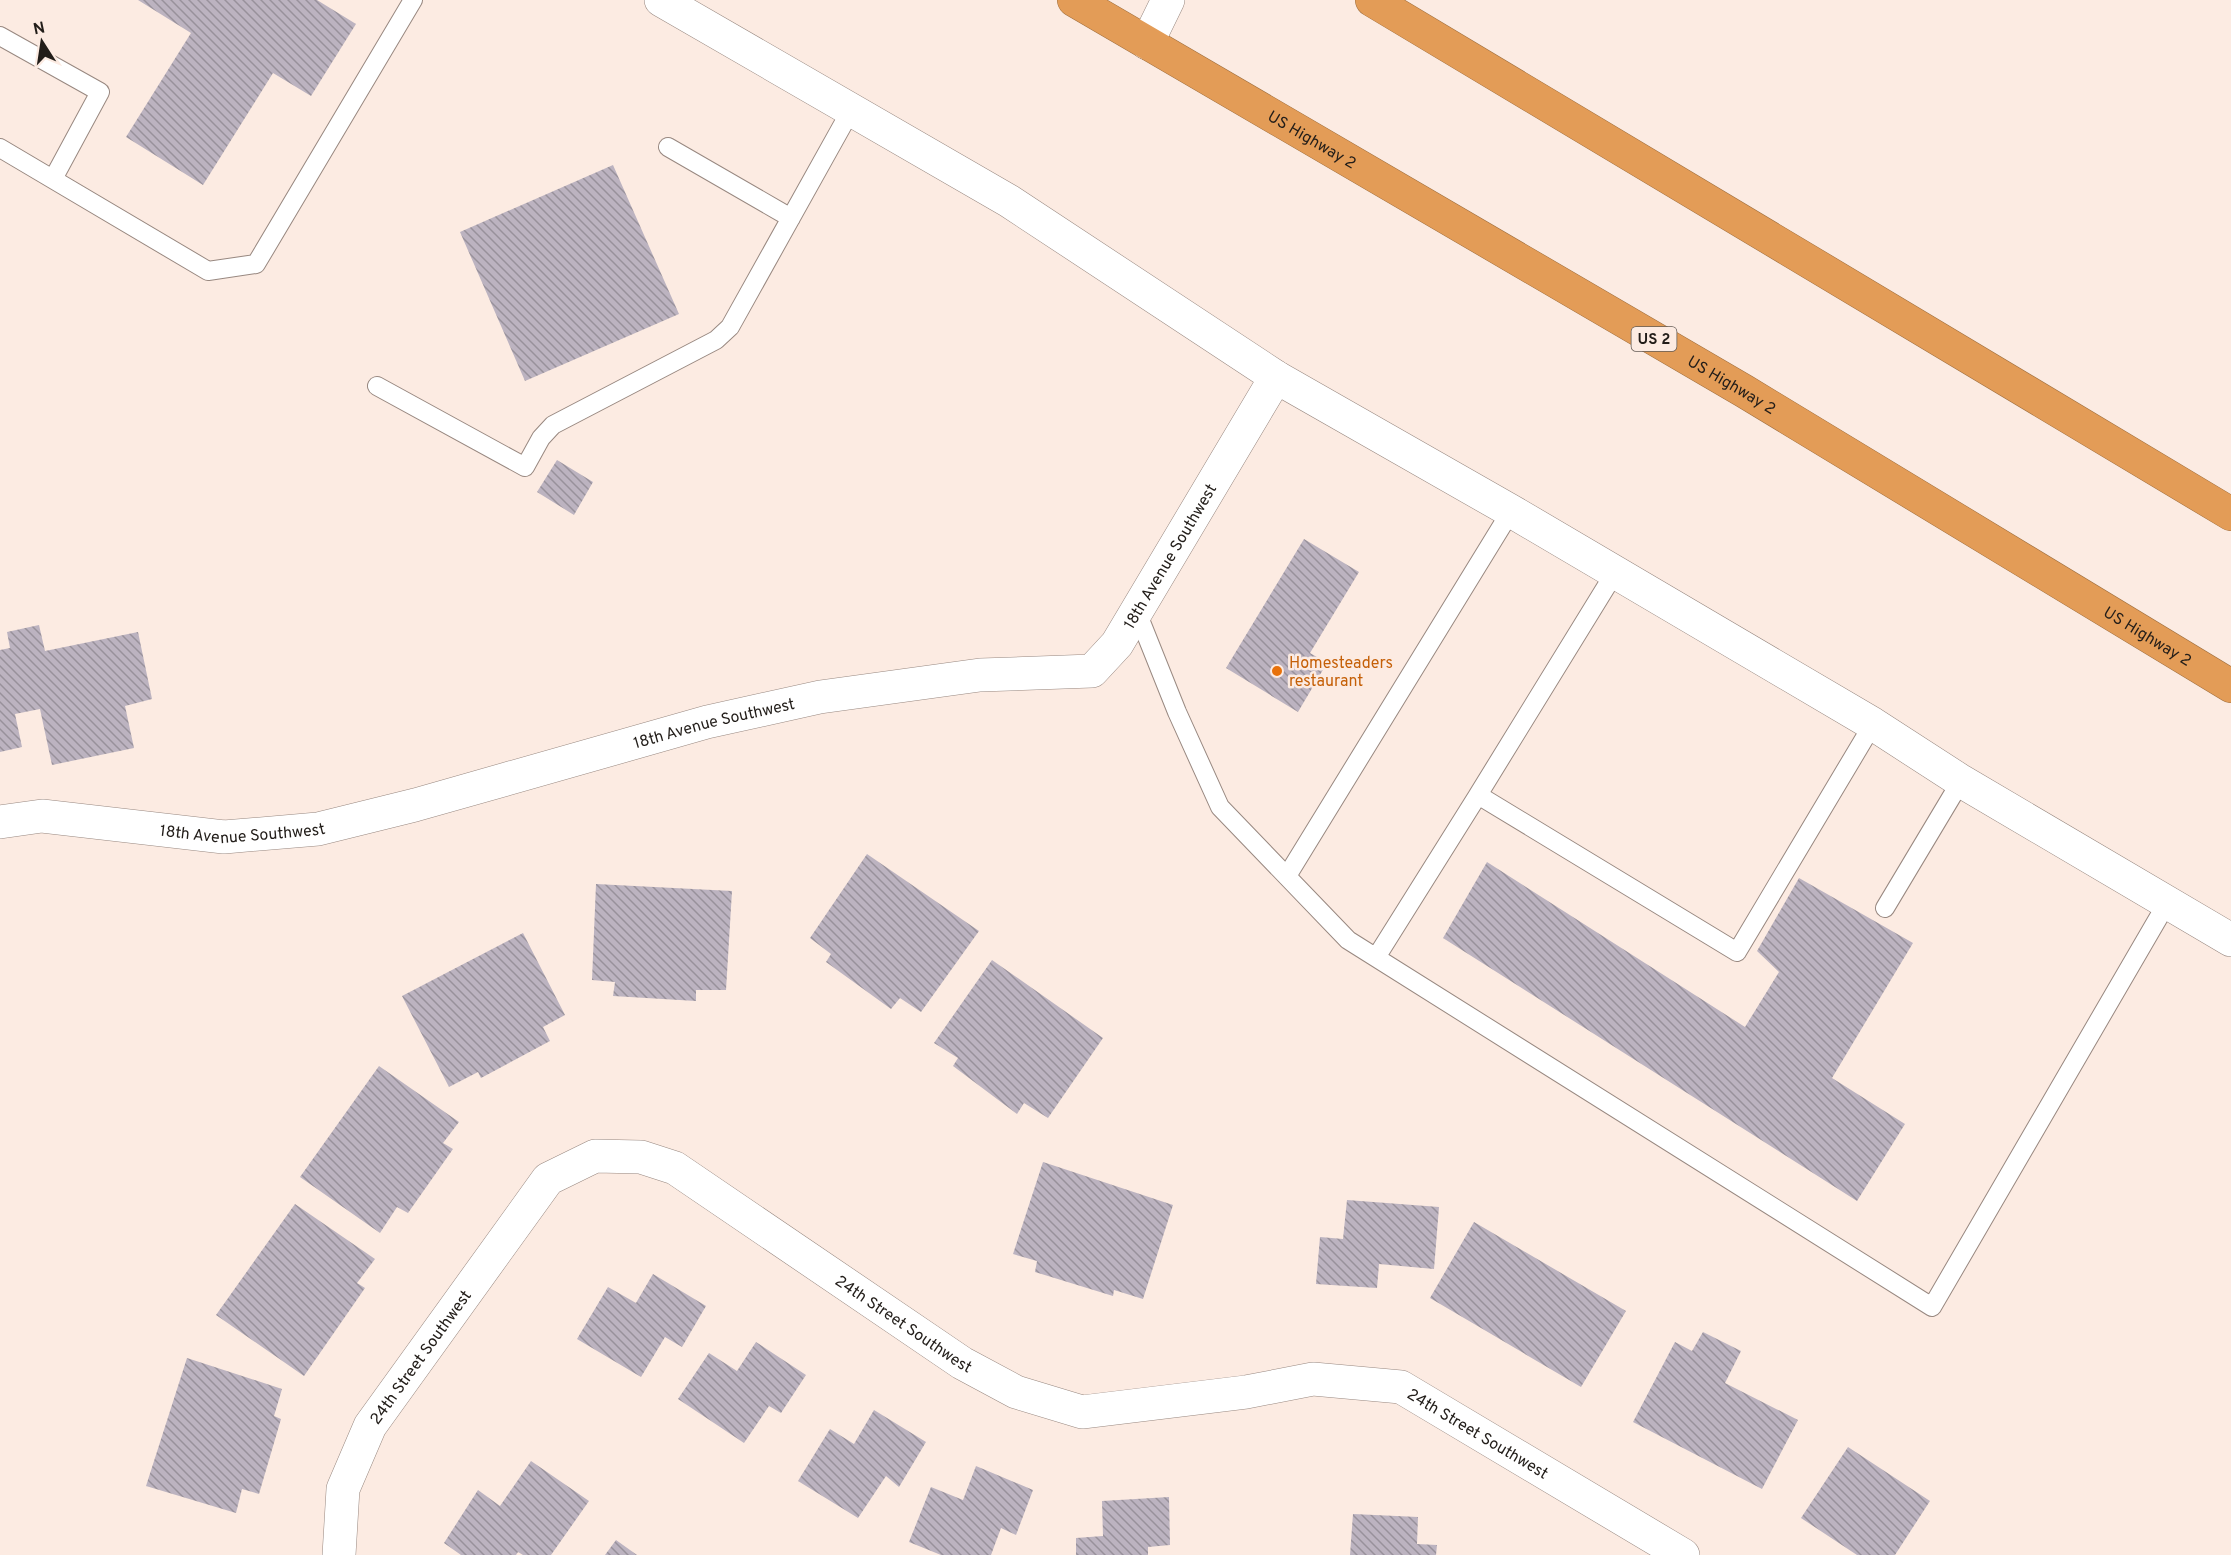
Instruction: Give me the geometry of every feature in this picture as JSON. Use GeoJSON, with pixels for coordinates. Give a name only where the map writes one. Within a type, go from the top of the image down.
{"type":"FeatureCollection","features":[{"type":"Feature","properties":{"kind":"highway","name":"US Highway 2"},"geometry":{"type":"LineString","coordinates":[[1074,0],[1744,391],[2231,686]]}},
{"type":"Feature","properties":{"kind":"highway"},"geometry":{"type":"LineString","coordinates":[[1372,0],[2231,514]]}},
{"type":"Feature","properties":{"kind":"street"},"geometry":{"type":"LineString","coordinates":[[661,0],[1009,201],[1276,376],[1873,724],[1961,781],[2231,940]]}},
{"type":"Feature","properties":{"kind":"street"},"geometry":{"type":"LineString","coordinates":[[1147,43],[1168,0]]}},
{"type":"Feature","properties":{"kind":"street","name":"18th Avenue Southwest"},"geometry":{"type":"LineString","coordinates":[[0,822],[42,816],[224,837],[318,829],[415,805],[707,722],[820,697],[980,675],[1092,670],[1117,644],[1276,376]]}},
{"type":"Feature","properties":{"kind":"street","name":"24th Street Southwest"},"geometry":{"type":"LineString","coordinates":[[339,1555],[343,1489],[370,1426],[548,1179],[595,1156],[641,1157],[675,1168],[962,1363],[1016,1392],[1082,1412],[1246,1392],[1313,1379],[1401,1387],[1681,1554]]}},
{"type":"Feature","properties":{"kind":"lane"},"geometry":{"type":"LineString","coordinates":[[0,148],[208,271],[256,264],[413,0]]}},
{"type":"Feature","properties":{"kind":"lane"},"geometry":{"type":"LineString","coordinates":[[0,36],[100,92],[53,179]]}},
{"type":"Feature","properties":{"kind":"lane"},"geometry":{"type":"LineString","coordinates":[[377,386],[525,467],[541,438],[553,425],[716,340],[730,327],[851,110]]}},
{"type":"Feature","properties":{"kind":"lane"},"geometry":{"type":"LineString","coordinates":[[668,147],[791,218]]}},
{"type":"Feature","properties":{"kind":"lane"},"geometry":{"type":"LineString","coordinates":[[1287,876],[1511,511]]}},
{"type":"Feature","properties":{"kind":"lane"},"geometry":{"type":"LineString","coordinates":[[1377,956],[1614,573]]}},
{"type":"Feature","properties":{"kind":"lane"},"geometry":{"type":"LineString","coordinates":[[1137,612],[1177,712],[1220,807],[1348,940],[1377,956],[1932,1307],[2167,903]]}},
{"type":"Feature","properties":{"kind":"lane"},"geometry":{"type":"LineString","coordinates":[[1478,795],[1737,952],[1873,724]]}},
{"type":"Feature","properties":{"kind":"lane"},"geometry":{"type":"LineString","coordinates":[[1885,908],[1961,781]]}},
{"type":"Feature","properties":{"kind":"building"},"geometry":{"type":"Polygon","coordinates":[[[138,0],[317,0],[356,24],[311,96],[273,73],[203,185],[126,137],[191,33],[138,0]]]}},
{"type":"Feature","properties":{"kind":"building"},"geometry":{"type":"Polygon","coordinates":[[[613,165],[679,314],[525,381],[460,232],[613,165]]]}},
{"type":"Feature","properties":{"kind":"building"},"geometry":{"type":"Polygon","coordinates":[[[557,460],[593,482],[574,515],[537,492],[557,460]]]}},
{"type":"Feature","properties":{"kind":"building"},"geometry":{"type":"Polygon","coordinates":[[[1304,539],[1359,572],[1310,653],[1327,663],[1298,712],[1226,668],[1304,539]]]}},
{"type":"Feature","properties":{"kind":"building"},"geometry":{"type":"Polygon","coordinates":[[[39,625],[45,651],[138,632],[152,699],[125,706],[134,748],[52,765],[40,709],[15,714],[22,747],[0,752],[0,650],[10,648],[7,632],[39,625]]]}},
{"type":"Feature","properties":{"kind":"building"},"geometry":{"type":"Polygon","coordinates":[[[867,854],[979,931],[921,1012],[900,998],[891,1009],[826,962],[831,954],[810,938],[867,854]]]}},
{"type":"Feature","properties":{"kind":"building"},"geometry":{"type":"Polygon","coordinates":[[[1487,862],[1745,1027],[1779,972],[1757,951],[1799,878],[1913,943],[1832,1078],[1905,1124],[1857,1201],[1443,938],[1487,862]]]}},
{"type":"Feature","properties":{"kind":"building"},"geometry":{"type":"Polygon","coordinates":[[[596,884],[732,891],[726,990],[696,990],[696,1001],[613,996],[615,982],[592,980],[596,884]]]}},
{"type":"Feature","properties":{"kind":"building"},"geometry":{"type":"Polygon","coordinates":[[[523,933],[565,1015],[543,1027],[550,1041],[481,1078],[478,1072],[449,1087],[402,996],[523,933]]]}},
{"type":"Feature","properties":{"kind":"building"},"geometry":{"type":"Polygon","coordinates":[[[992,960],[1103,1038],[1048,1118],[1024,1103],[1017,1114],[953,1066],[958,1058],[934,1043],[992,960]]]}},
{"type":"Feature","properties":{"kind":"building"},"geometry":{"type":"Polygon","coordinates":[[[379,1066],[459,1122],[443,1143],[453,1149],[408,1213],[397,1207],[380,1233],[300,1177],[379,1066]]]}},
{"type":"Feature","properties":{"kind":"building"},"geometry":{"type":"Polygon","coordinates":[[[1043,1162],[1173,1205],[1143,1299],[1114,1290],[1113,1296],[1035,1272],[1037,1261],[1013,1254],[1043,1162]]]}},
{"type":"Feature","properties":{"kind":"building"},"geometry":{"type":"Polygon","coordinates":[[[1347,1200],[1439,1207],[1434,1269],[1379,1264],[1377,1288],[1316,1284],[1320,1237],[1343,1239],[1347,1200]]]}},
{"type":"Feature","properties":{"kind":"building"},"geometry":{"type":"Polygon","coordinates":[[[295,1204],[375,1259],[357,1283],[365,1288],[304,1376],[216,1315],[295,1204]]]}},
{"type":"Feature","properties":{"kind":"building"},"geometry":{"type":"Polygon","coordinates":[[[1474,1222],[1626,1311],[1581,1387],[1430,1298],[1474,1222]]]}},
{"type":"Feature","properties":{"kind":"building"},"geometry":{"type":"Polygon","coordinates":[[[653,1274],[706,1306],[682,1347],[665,1337],[641,1377],[577,1339],[608,1287],[636,1303],[653,1274]]]}},
{"type":"Feature","properties":{"kind":"building"},"geometry":{"type":"Polygon","coordinates":[[[1703,1332],[1741,1351],[1725,1383],[1798,1420],[1762,1489],[1633,1422],[1675,1342],[1692,1351],[1703,1332]]]}},
{"type":"Feature","properties":{"kind":"building"},"geometry":{"type":"Polygon","coordinates":[[[756,1342],[806,1375],[781,1413],[769,1406],[744,1443],[678,1399],[709,1353],[737,1371],[756,1342]]]}},
{"type":"Feature","properties":{"kind":"building"},"geometry":{"type":"Polygon","coordinates":[[[187,1358],[282,1389],[274,1416],[281,1419],[259,1494],[242,1489],[236,1513],[146,1486],[187,1358]]]}},
{"type":"Feature","properties":{"kind":"building"},"geometry":{"type":"Polygon","coordinates":[[[874,1410],[926,1442],[899,1487],[886,1476],[858,1518],[798,1481],[830,1429],[854,1444],[874,1410]]]}},
{"type":"Feature","properties":{"kind":"building"},"geometry":{"type":"Polygon","coordinates":[[[1848,1447],[1930,1501],[1895,1555],[1857,1555],[1801,1518],[1848,1447]]]}},
{"type":"Feature","properties":{"kind":"building"},"geometry":{"type":"Polygon","coordinates":[[[531,1461],[589,1501],[551,1555],[523,1555],[518,1552],[516,1555],[461,1555],[444,1543],[478,1490],[500,1506],[531,1461]]]}},
{"type":"Feature","properties":{"kind":"building"},"geometry":{"type":"Polygon","coordinates":[[[976,1466],[1033,1490],[1016,1535],[1001,1528],[991,1555],[941,1555],[909,1542],[931,1487],[963,1500],[976,1466]]]}},
{"type":"Feature","properties":{"kind":"building"},"geometry":{"type":"Polygon","coordinates":[[[1169,1497],[1170,1545],[1148,1547],[1148,1555],[1076,1555],[1076,1538],[1103,1536],[1102,1501],[1169,1497]]]}},
{"type":"Feature","properties":{"kind":"building"},"geometry":{"type":"Polygon","coordinates":[[[1353,1514],[1418,1517],[1417,1544],[1437,1545],[1436,1555],[1350,1555],[1353,1514]]]}},
{"type":"Feature","properties":{"kind":"building"},"geometry":{"type":"Polygon","coordinates":[[[616,1540],[637,1555],[605,1555],[616,1540]]]}},
{"type":"Feature","properties":{"kind":"place","name":"Homesteaders restaurant"},"geometry":{"type":"Point","coordinates":[1277,671]}}]}
